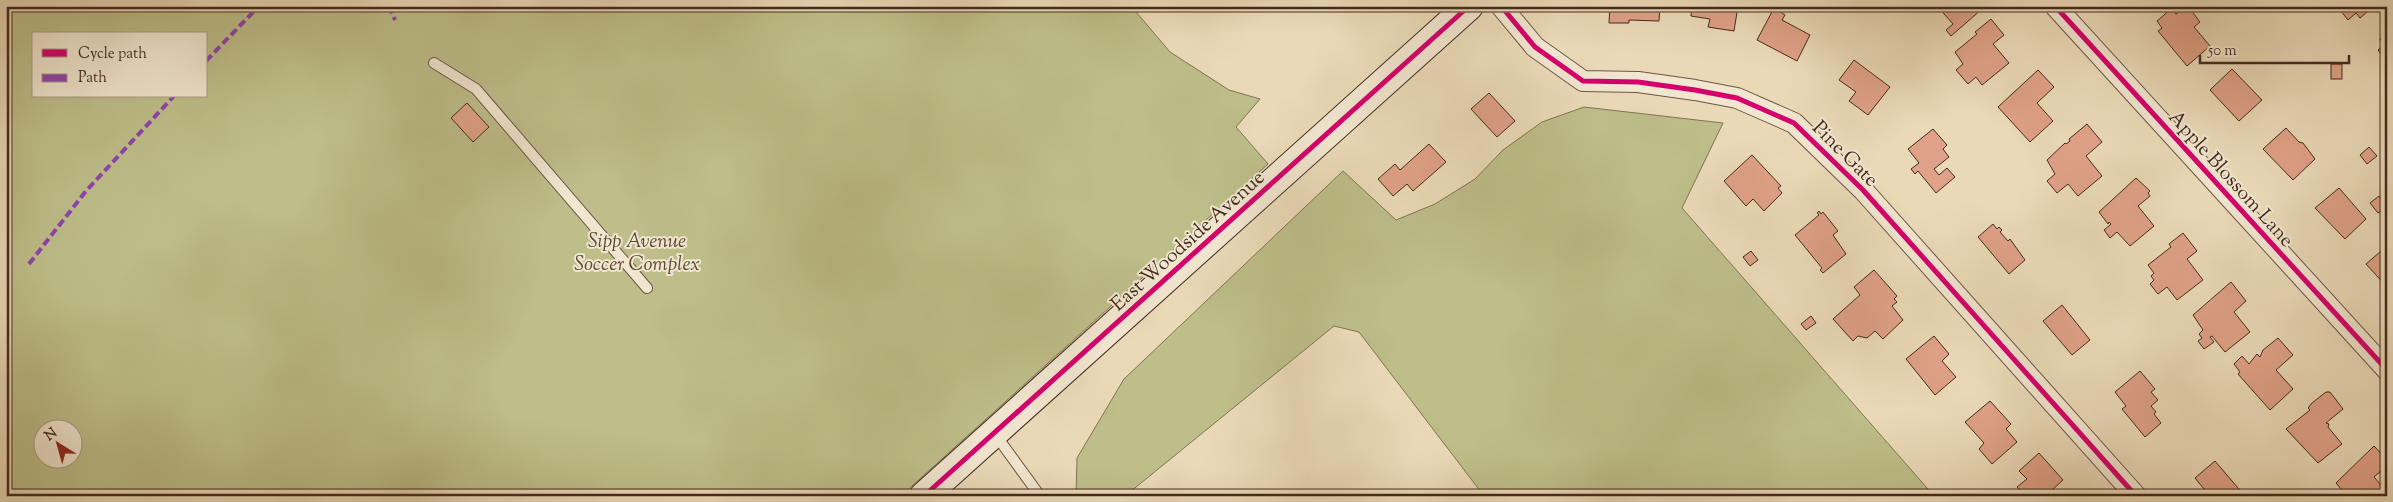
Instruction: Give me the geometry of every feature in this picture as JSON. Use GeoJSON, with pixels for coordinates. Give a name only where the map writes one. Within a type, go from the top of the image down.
{"type":"FeatureCollection","features":[{"type":"Feature","properties":{"kind":"main road","name":"East Woodside Avenue"},"geometry":{"type":"LineString","coordinates":[[924,496],[1469,6]]}},
{"type":"Feature","properties":{"kind":"street","name":"Pine Gate"},"geometry":{"type":"LineString","coordinates":[[1501,6],[1535,47],[1583,81],[1638,82],[1737,98],[1794,123],[1863,190],[2136,496]]}},
{"type":"Feature","properties":{"kind":"street","name":"Apple Blossom Lane"},"geometry":{"type":"LineString","coordinates":[[2055,6],[2387,370]]}},
{"type":"Feature","properties":{"kind":"lane"},"geometry":{"type":"LineString","coordinates":[[434,63],[476,89],[647,288]]}},
{"type":"Feature","properties":{"kind":"lane"},"geometry":{"type":"LineString","coordinates":[[994,433],[1040,496]]}},
{"type":"Feature","properties":{"kind":"green space","name":"Sipp Avenue Soccer Complex"},"geometry":{"type":"Polygon","coordinates":[[[6,6],[1131,6],[1170,52],[1229,90],[1260,99],[1236,127],[1268,164],[901,496],[6,496],[6,6]]]}},
{"type":"Feature","properties":{"kind":"green space"},"geometry":{"type":"Polygon","coordinates":[[[1584,107],[1723,123],[1682,208],[1934,496],[1484,496],[1359,332],[1334,326],[1125,496],[1076,496],[1077,458],[1124,379],[1343,171],[1396,220],[1435,204],[1475,179],[1503,150],[1542,122],[1584,107]]]}},
{"type":"Feature","properties":{"kind":"building"},"geometry":{"type":"Polygon","coordinates":[[[1610,6],[1660,6],[1659,21],[1629,20],[1629,23],[1609,23],[1610,6]]]}},
{"type":"Feature","properties":{"kind":"building"},"geometry":{"type":"Polygon","coordinates":[[[1692,6],[1738,6],[1734,31],[1708,27],[1710,19],[1691,16],[1692,6]]]}},
{"type":"Feature","properties":{"kind":"building"},"geometry":{"type":"Polygon","coordinates":[[[1937,6],[1980,6],[1982,9],[1951,36],[1946,30],[1953,24],[1937,6]]]}},
{"type":"Feature","properties":{"kind":"building"},"geometry":{"type":"Polygon","coordinates":[[[2188,6],[2200,22],[2194,27],[2210,46],[2187,66],[2158,31],[2162,28],[2157,21],[2171,9],[2176,14],[2188,6]]]}},
{"type":"Feature","properties":{"kind":"building"},"geometry":{"type":"Polygon","coordinates":[[[2337,6],[2374,6],[2360,18],[2356,13],[2348,20],[2337,6]]]}},
{"type":"Feature","properties":{"kind":"building"},"geometry":{"type":"Polygon","coordinates":[[[1774,8],[1785,15],[1782,20],[1810,35],[1797,61],[1757,40],[1774,8]]]}},
{"type":"Feature","properties":{"kind":"building"},"geometry":{"type":"Polygon","coordinates":[[[1991,19],[2004,35],[1993,44],[2009,63],[1982,85],[1976,77],[1968,84],[1956,70],[1963,64],[1955,52],[1977,34],[1975,32],[1991,19]]]}},
{"type":"Feature","properties":{"kind":"building"},"geometry":{"type":"Polygon","coordinates":[[[2387,33],[2387,61],[2378,50],[2384,45],[2380,39],[2387,33]]]}},
{"type":"Feature","properties":{"kind":"building"},"geometry":{"type":"Polygon","coordinates":[[[1854,60],[1890,87],[1868,115],[1849,101],[1856,92],[1839,80],[1854,60]]]}},
{"type":"Feature","properties":{"kind":"building"},"geometry":{"type":"Polygon","coordinates":[[[2331,64],[2342,64],[2342,79],[2331,79],[2331,64]]]}},
{"type":"Feature","properties":{"kind":"building"},"geometry":{"type":"Polygon","coordinates":[[[2232,69],[2262,100],[2239,121],[2210,90],[2232,69]]]}},
{"type":"Feature","properties":{"kind":"building"},"geometry":{"type":"Polygon","coordinates":[[[2038,70],[2054,87],[2037,103],[2053,121],[2030,142],[1998,107],[2038,70]]]}},
{"type":"Feature","properties":{"kind":"building"},"geometry":{"type":"Polygon","coordinates":[[[1489,93],[1515,121],[1497,137],[1471,109],[1489,93]]]}},
{"type":"Feature","properties":{"kind":"building"},"geometry":{"type":"Polygon","coordinates":[[[467,103],[489,127],[473,142],[451,118],[467,103]]]}},
{"type":"Feature","properties":{"kind":"building"},"geometry":{"type":"Polygon","coordinates":[[[2087,124],[2102,142],[2086,156],[2102,176],[2078,196],[2068,184],[2057,193],[2047,181],[2055,174],[2047,160],[2087,124]]]}},
{"type":"Feature","properties":{"kind":"building"},"geometry":{"type":"Polygon","coordinates":[[[2286,128],[2299,142],[2303,143],[2315,159],[2293,180],[2263,149],[2286,128]]]}},
{"type":"Feature","properties":{"kind":"building"},"geometry":{"type":"Polygon","coordinates":[[[1933,129],[1947,145],[1943,149],[1949,157],[1934,169],[1939,175],[1947,168],[1955,177],[1936,193],[1918,171],[1915,174],[1911,169],[1919,163],[1908,149],[1933,129]]]}},
{"type":"Feature","properties":{"kind":"building"},"geometry":{"type":"Polygon","coordinates":[[[1429,144],[1446,162],[1413,191],[1407,184],[1393,196],[1378,179],[1395,164],[1400,170],[1429,144]]]}},
{"type":"Feature","properties":{"kind":"building"},"geometry":{"type":"Polygon","coordinates":[[[2369,147],[2377,156],[2367,164],[2360,155],[2369,147]]]}},
{"type":"Feature","properties":{"kind":"building"},"geometry":{"type":"Polygon","coordinates":[[[1752,155],[1781,186],[1778,188],[1782,193],[1764,211],[1753,199],[1746,206],[1724,181],[1752,155]]]}},
{"type":"Feature","properties":{"kind":"building"},"geometry":{"type":"Polygon","coordinates":[[[2136,178],[2150,191],[2148,193],[2150,196],[2138,206],[2154,226],[2130,246],[2117,232],[2110,238],[2104,230],[2111,224],[2109,222],[2108,224],[2099,212],[2136,178]]]}},
{"type":"Feature","properties":{"kind":"building"},"geometry":{"type":"Polygon","coordinates":[[[2339,188],[2366,219],[2345,239],[2315,208],[2339,188]]]}},
{"type":"Feature","properties":{"kind":"building"},"geometry":{"type":"Polygon","coordinates":[[[2379,196],[2387,207],[2378,213],[2370,203],[2379,196]]]}},
{"type":"Feature","properties":{"kind":"building"},"geometry":{"type":"Polygon","coordinates":[[[1819,211],[1821,214],[1823,212],[1838,231],[1833,235],[1846,254],[1823,273],[1820,270],[1822,268],[1795,235],[1819,215],[1817,213],[1819,211]]]}},
{"type":"Feature","properties":{"kind":"building"},"geometry":{"type":"Polygon","coordinates":[[[1993,224],[1997,229],[1999,227],[2002,230],[2000,232],[2008,241],[2010,239],[2025,260],[2009,274],[1978,237],[1993,224]]]}},
{"type":"Feature","properties":{"kind":"building"},"geometry":{"type":"Polygon","coordinates":[[[2183,233],[2197,251],[2187,259],[2203,280],[2177,300],[2167,287],[2158,294],[2150,284],[2154,280],[2151,276],[2154,273],[2148,265],[2171,247],[2169,244],[2183,233]]]}},
{"type":"Feature","properties":{"kind":"building"},"geometry":{"type":"Polygon","coordinates":[[[2387,246],[2387,287],[2366,264],[2387,246]]]}},
{"type":"Feature","properties":{"kind":"building"},"geometry":{"type":"Polygon","coordinates":[[[1751,251],[1758,260],[1750,266],[1743,257],[1751,251]]]}},
{"type":"Feature","properties":{"kind":"building"},"geometry":{"type":"Polygon","coordinates":[[[1874,270],[1897,296],[1894,299],[1897,302],[1892,306],[1903,320],[1883,339],[1875,331],[1867,338],[1858,336],[1853,341],[1833,319],[1860,295],[1854,287],[1874,270]]]}},
{"type":"Feature","properties":{"kind":"building"},"geometry":{"type":"Polygon","coordinates":[[[2231,282],[2246,301],[2234,312],[2250,332],[2225,352],[2212,336],[2210,337],[2214,342],[2204,349],[2198,341],[2202,338],[2199,334],[2203,330],[2193,315],[2231,282]]]}},
{"type":"Feature","properties":{"kind":"building"},"geometry":{"type":"Polygon","coordinates":[[[2062,305],[2090,340],[2072,355],[2043,321],[2062,305]]]}},
{"type":"Feature","properties":{"kind":"building"},"geometry":{"type":"Polygon","coordinates":[[[1811,316],[1816,323],[1806,330],[1801,324],[1811,316]]]}},
{"type":"Feature","properties":{"kind":"building"},"geometry":{"type":"Polygon","coordinates":[[[1934,336],[1949,354],[1942,361],[1956,377],[1935,395],[1906,359],[1934,336]]]}},
{"type":"Feature","properties":{"kind":"building"},"geometry":{"type":"Polygon","coordinates":[[[2278,338],[2293,355],[2276,370],[2293,389],[2270,410],[2238,374],[2240,372],[2234,364],[2242,356],[2249,364],[2257,354],[2260,357],[2263,350],[2278,338]]]}},
{"type":"Feature","properties":{"kind":"building"},"geometry":{"type":"Polygon","coordinates":[[[2140,371],[2155,389],[2151,392],[2158,400],[2151,406],[2161,423],[2145,437],[2122,409],[2126,406],[2115,392],[2140,371]]]}},
{"type":"Feature","properties":{"kind":"building"},"geometry":{"type":"Polygon","coordinates":[[[2326,392],[2330,392],[2343,409],[2326,423],[2329,424],[2328,427],[2342,444],[2318,463],[2286,429],[2310,410],[2308,408],[2312,403],[2326,392]]]}},
{"type":"Feature","properties":{"kind":"building"},"geometry":{"type":"Polygon","coordinates":[[[1990,401],[2011,424],[2006,429],[2017,442],[1992,464],[1979,449],[1984,443],[1965,422],[1990,401]]]}},
{"type":"Feature","properties":{"kind":"building"},"geometry":{"type":"Polygon","coordinates":[[[2374,446],[2387,460],[2387,466],[2374,477],[2387,492],[2387,496],[2347,496],[2336,483],[2374,446]]]}},
{"type":"Feature","properties":{"kind":"building"},"geometry":{"type":"Polygon","coordinates":[[[2039,453],[2063,480],[2053,489],[2059,496],[2025,496],[2017,487],[2027,479],[2019,471],[2039,453]]]}},
{"type":"Feature","properties":{"kind":"building"},"geometry":{"type":"Polygon","coordinates":[[[2215,461],[2243,496],[2206,496],[2208,494],[2195,478],[2215,461]]]}},
{"type":"Feature","properties":{"kind":"marked path"},"geometry":{"type":"LineString","coordinates":[[208,59],[259,6]]}},
{"type":"Feature","properties":{"kind":"marked path"},"geometry":{"type":"LineString","coordinates":[[389,6],[395,20]]}},
{"type":"Feature","properties":{"kind":"marked path"},"geometry":{"type":"LineString","coordinates":[[29,264],[86,191],[172,98]]}},
{"type":"Feature","properties":{"kind":"cycle path"},"geometry":{"type":"LineString","coordinates":[[924,496],[1469,6]]}},
{"type":"Feature","properties":{"kind":"cycle path"},"geometry":{"type":"LineString","coordinates":[[1501,6],[1535,47],[1583,81],[1638,82],[1737,98],[1794,123],[1863,190],[2136,496]]}},
{"type":"Feature","properties":{"kind":"cycle path"},"geometry":{"type":"LineString","coordinates":[[2055,6],[2387,370]]}}]}
